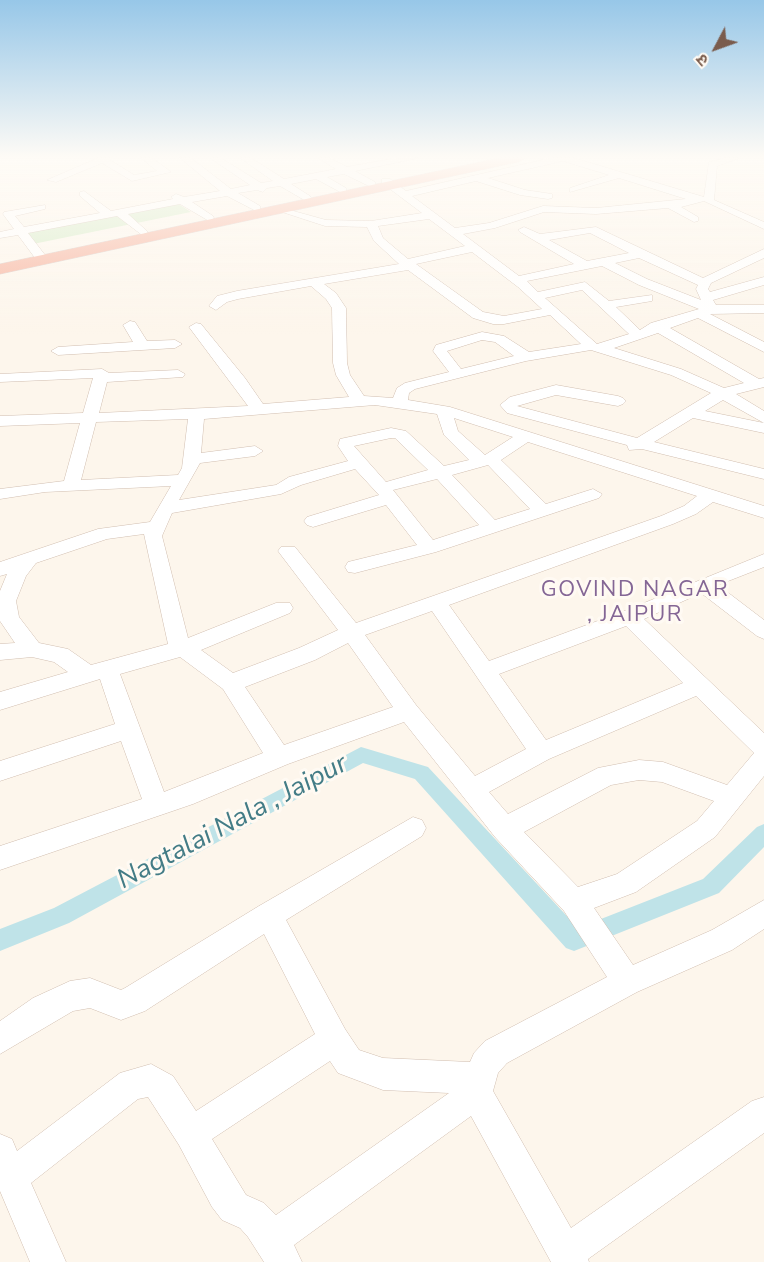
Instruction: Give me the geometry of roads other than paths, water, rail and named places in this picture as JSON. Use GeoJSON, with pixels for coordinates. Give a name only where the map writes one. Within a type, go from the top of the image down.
{"type":"FeatureCollection","features":[{"type":"Feature","properties":{"kind":"highway"},"geometry":{"type":"LineString","coordinates":[[0,262],[214,217]]}},
{"type":"Feature","properties":{"kind":"highway"},"geometry":{"type":"LineString","coordinates":[[0,269],[235,217]]}},
{"type":"Feature","properties":{"kind":"street"},"geometry":{"type":"LineString","coordinates":[[10,217],[39,255]]}},
{"type":"Feature","properties":{"kind":"street"},"geometry":{"type":"LineString","coordinates":[[0,235],[94,217]]}},
{"type":"Feature","properties":{"kind":"street"},"geometry":{"type":"LineString","coordinates":[[120,217],[142,232]]}},
{"type":"Feature","properties":{"kind":"street"},"geometry":{"type":"LineString","coordinates":[[311,217],[326,223],[371,224],[414,217]]}},
{"type":"Feature","properties":{"kind":"street"},"geometry":{"type":"LineString","coordinates":[[435,217],[516,280],[595,347],[676,372],[723,393],[764,418]]}},
{"type":"Feature","properties":{"kind":"street"},"geometry":{"type":"LineString","coordinates":[[453,232],[491,226],[519,217]]}},
{"type":"Feature","properties":{"kind":"street"},"geometry":{"type":"LineString","coordinates":[[690,217],[694,219]]}},
{"type":"Feature","properties":{"kind":"street"},"geometry":{"type":"LineString","coordinates":[[743,217],[764,226]]}},
{"type":"Feature","properties":{"kind":"street"},"geometry":{"type":"LineString","coordinates":[[371,224],[378,239],[407,265],[485,318],[504,320],[552,311]]}},
{"type":"Feature","properties":{"kind":"street"},"geometry":{"type":"LineString","coordinates":[[538,238],[592,229],[704,283]]}},
{"type":"Feature","properties":{"kind":"street"},"geometry":{"type":"LineString","coordinates":[[524,230],[586,266]]}},
{"type":"Feature","properties":{"kind":"street"},"geometry":{"type":"LineString","coordinates":[[216,306],[222,299],[237,295],[407,265],[474,248]]}},
{"type":"Feature","properties":{"kind":"street"},"geometry":{"type":"LineString","coordinates":[[706,306],[702,289],[704,283],[764,253]]}},
{"type":"Feature","properties":{"kind":"street"},"geometry":{"type":"LineString","coordinates":[[516,280],[640,254]]}},
{"type":"Feature","properties":{"kind":"street"},"geometry":{"type":"LineString","coordinates":[[602,261],[643,282],[706,306],[764,348]]}},
{"type":"Feature","properties":{"kind":"street"},"geometry":{"type":"LineString","coordinates":[[400,404],[400,394],[405,388],[526,357],[595,347],[637,334],[764,281]]}},
{"type":"Feature","properties":{"kind":"street"},"geometry":{"type":"LineString","coordinates":[[315,283],[331,296],[339,308],[340,363],[344,375],[360,402]]}},
{"type":"Feature","properties":{"kind":"street"},"geometry":{"type":"LineString","coordinates":[[535,296],[585,286],[637,334]]}},
{"type":"Feature","properties":{"kind":"street"},"geometry":{"type":"LineString","coordinates":[[607,305],[647,298]]}},
{"type":"Feature","properties":{"kind":"street"},"geometry":{"type":"LineString","coordinates":[[706,306],[764,309]]}},
{"type":"Feature","properties":{"kind":"street"},"geometry":{"type":"LineString","coordinates":[[130,325],[142,345]]}},
{"type":"Feature","properties":{"kind":"street"},"geometry":{"type":"LineString","coordinates":[[656,326],[761,383]]}},
{"type":"Feature","properties":{"kind":"street"},"geometry":{"type":"LineString","coordinates":[[196,327],[240,381],[259,410]]}},
{"type":"Feature","properties":{"kind":"street"},"geometry":{"type":"LineString","coordinates":[[458,374],[440,351],[441,348],[482,336],[499,339],[526,357]]}},
{"type":"Feature","properties":{"kind":"street"},"geometry":{"type":"LineString","coordinates":[[58,351],[107,346],[175,344]]}},
{"type":"Feature","properties":{"kind":"street"},"geometry":{"type":"LineString","coordinates":[[71,486],[103,376],[107,346]]}},
{"type":"Feature","properties":{"kind":"street"},"geometry":{"type":"LineString","coordinates":[[0,378],[178,374]]}},
{"type":"Feature","properties":{"kind":"street"},"geometry":{"type":"LineString","coordinates":[[606,463],[694,413],[723,393],[761,383]]}},
{"type":"Feature","properties":{"kind":"street"},"geometry":{"type":"LineString","coordinates":[[618,401],[556,390],[508,405],[513,410],[545,420],[764,474]]}},
{"type":"Feature","properties":{"kind":"street"},"geometry":{"type":"LineString","coordinates":[[0,421],[196,414],[360,402],[400,404],[444,410],[764,512]]}},
{"type":"Feature","properties":{"kind":"street"},"geometry":{"type":"LineString","coordinates":[[444,410],[450,432],[469,452],[487,460],[544,512]]}},
{"type":"Feature","properties":{"kind":"street"},"geometry":{"type":"LineString","coordinates":[[694,413],[764,428]]}},
{"type":"Feature","properties":{"kind":"street"},"geometry":{"type":"LineString","coordinates":[[196,414],[191,468],[166,508],[153,536],[178,645],[231,683],[279,757]]}},
{"type":"Feature","properties":{"kind":"street"},"geometry":{"type":"LineString","coordinates":[[429,548],[386,493],[358,463],[346,446],[346,442],[396,434],[405,437],[441,472],[491,527]]}},
{"type":"Feature","properties":{"kind":"street"},"geometry":{"type":"LineString","coordinates":[[312,521],[441,472],[487,460],[524,437]]}},
{"type":"Feature","properties":{"kind":"street"},"geometry":{"type":"LineString","coordinates":[[192,459],[255,451]]}},
{"type":"Feature","properties":{"kind":"street"},"geometry":{"type":"LineString","coordinates":[[166,508],[281,489],[295,481],[358,463]]}},
{"type":"Feature","properties":{"kind":"street"},"geometry":{"type":"LineString","coordinates":[[0,494],[71,486],[183,480]]}},
{"type":"Feature","properties":{"kind":"street"},"geometry":{"type":"LineString","coordinates":[[355,567],[429,548],[593,494]]}},
{"type":"Feature","properties":{"kind":"street"},"geometry":{"type":"LineString","coordinates":[[231,683],[307,654],[352,632],[667,520],[690,510],[710,495]]}},
{"type":"Feature","properties":{"kind":"street"},"geometry":{"type":"LineString","coordinates":[[0,569],[28,561],[78,540],[105,533],[157,527]]}},
{"type":"Feature","properties":{"kind":"street"},"geometry":{"type":"LineString","coordinates":[[288,551],[352,632],[408,711],[471,790],[579,909],[620,972]]}},
{"type":"Feature","properties":{"kind":"street"},"geometry":{"type":"LineString","coordinates":[[484,671],[628,617],[764,560]]}},
{"type":"Feature","properties":{"kind":"street"},"geometry":{"type":"LineString","coordinates":[[28,561],[17,573],[6,601],[9,619],[32,649]]}},
{"type":"Feature","properties":{"kind":"street"},"geometry":{"type":"LineString","coordinates":[[703,584],[764,631]]}},
{"type":"Feature","properties":{"kind":"street"},"geometry":{"type":"LineString","coordinates":[[436,602],[542,752]]}},
{"type":"Feature","properties":{"kind":"street"},"geometry":{"type":"LineString","coordinates":[[0,701],[183,648],[283,608]]}},
{"type":"Feature","properties":{"kind":"street"},"geometry":{"type":"LineString","coordinates":[[628,617],[764,748]]}},
{"type":"Feature","properties":{"kind":"street"},"geometry":{"type":"LineString","coordinates":[[0,652],[32,649],[60,655],[97,672],[130,729],[156,804]]}},
{"type":"Feature","properties":{"kind":"street"},"geometry":{"type":"LineString","coordinates":[[471,790],[542,752],[699,685]]}},
{"type":"Feature","properties":{"kind":"street"},"geometry":{"type":"LineString","coordinates":[[0,858],[184,796],[279,757],[408,711]]}},
{"type":"Feature","properties":{"kind":"street"},"geometry":{"type":"LineString","coordinates":[[0,771],[130,729]]}},
{"type":"Feature","properties":{"kind":"street"},"geometry":{"type":"LineString","coordinates":[[579,909],[626,883],[706,829],[764,758]]}},
{"type":"Feature","properties":{"kind":"street"},"geometry":{"type":"LineString","coordinates":[[504,829],[607,775],[639,770],[663,771],[732,797]]}},
{"type":"Feature","properties":{"kind":"street"},"geometry":{"type":"LineString","coordinates":[[0,1039],[44,1009],[70,996],[90,993],[121,1005],[134,1000],[413,828]]}},
{"type":"Feature","properties":{"kind":"street"},"geometry":{"type":"LineString","coordinates":[[48,1262],[5,1164],[131,1084],[151,1080],[162,1087],[191,1133],[229,1202],[234,1208],[252,1215],[278,1251],[478,1085],[485,1064],[496,1052],[620,972],[723,940],[764,913]]}},
{"type":"Feature","properties":{"kind":"street"},"geometry":{"type":"LineString","coordinates":[[269,915],[334,1040],[349,1062],[382,1074],[478,1085]]}},
{"type":"Feature","properties":{"kind":"street"},"geometry":{"type":"LineString","coordinates":[[191,1133],[334,1040]]}},
{"type":"Feature","properties":{"kind":"street"},"geometry":{"type":"LineString","coordinates":[[478,1085],[569,1258],[764,1113]]}},
{"type":"Feature","properties":{"kind":"waterway","name":"Nagtalai Nala , Jaipur"},"geometry":{"type":"LineString","coordinates":[[0,940],[61,916],[361,755],[421,773],[574,940],[711,886],[764,833]]}},
{"type":"Feature","properties":{"kind":"district","name":"GOVIND NAGAR , JAIPUR"},"geometry":{"type":"Point","coordinates":[635,604]}}]}
